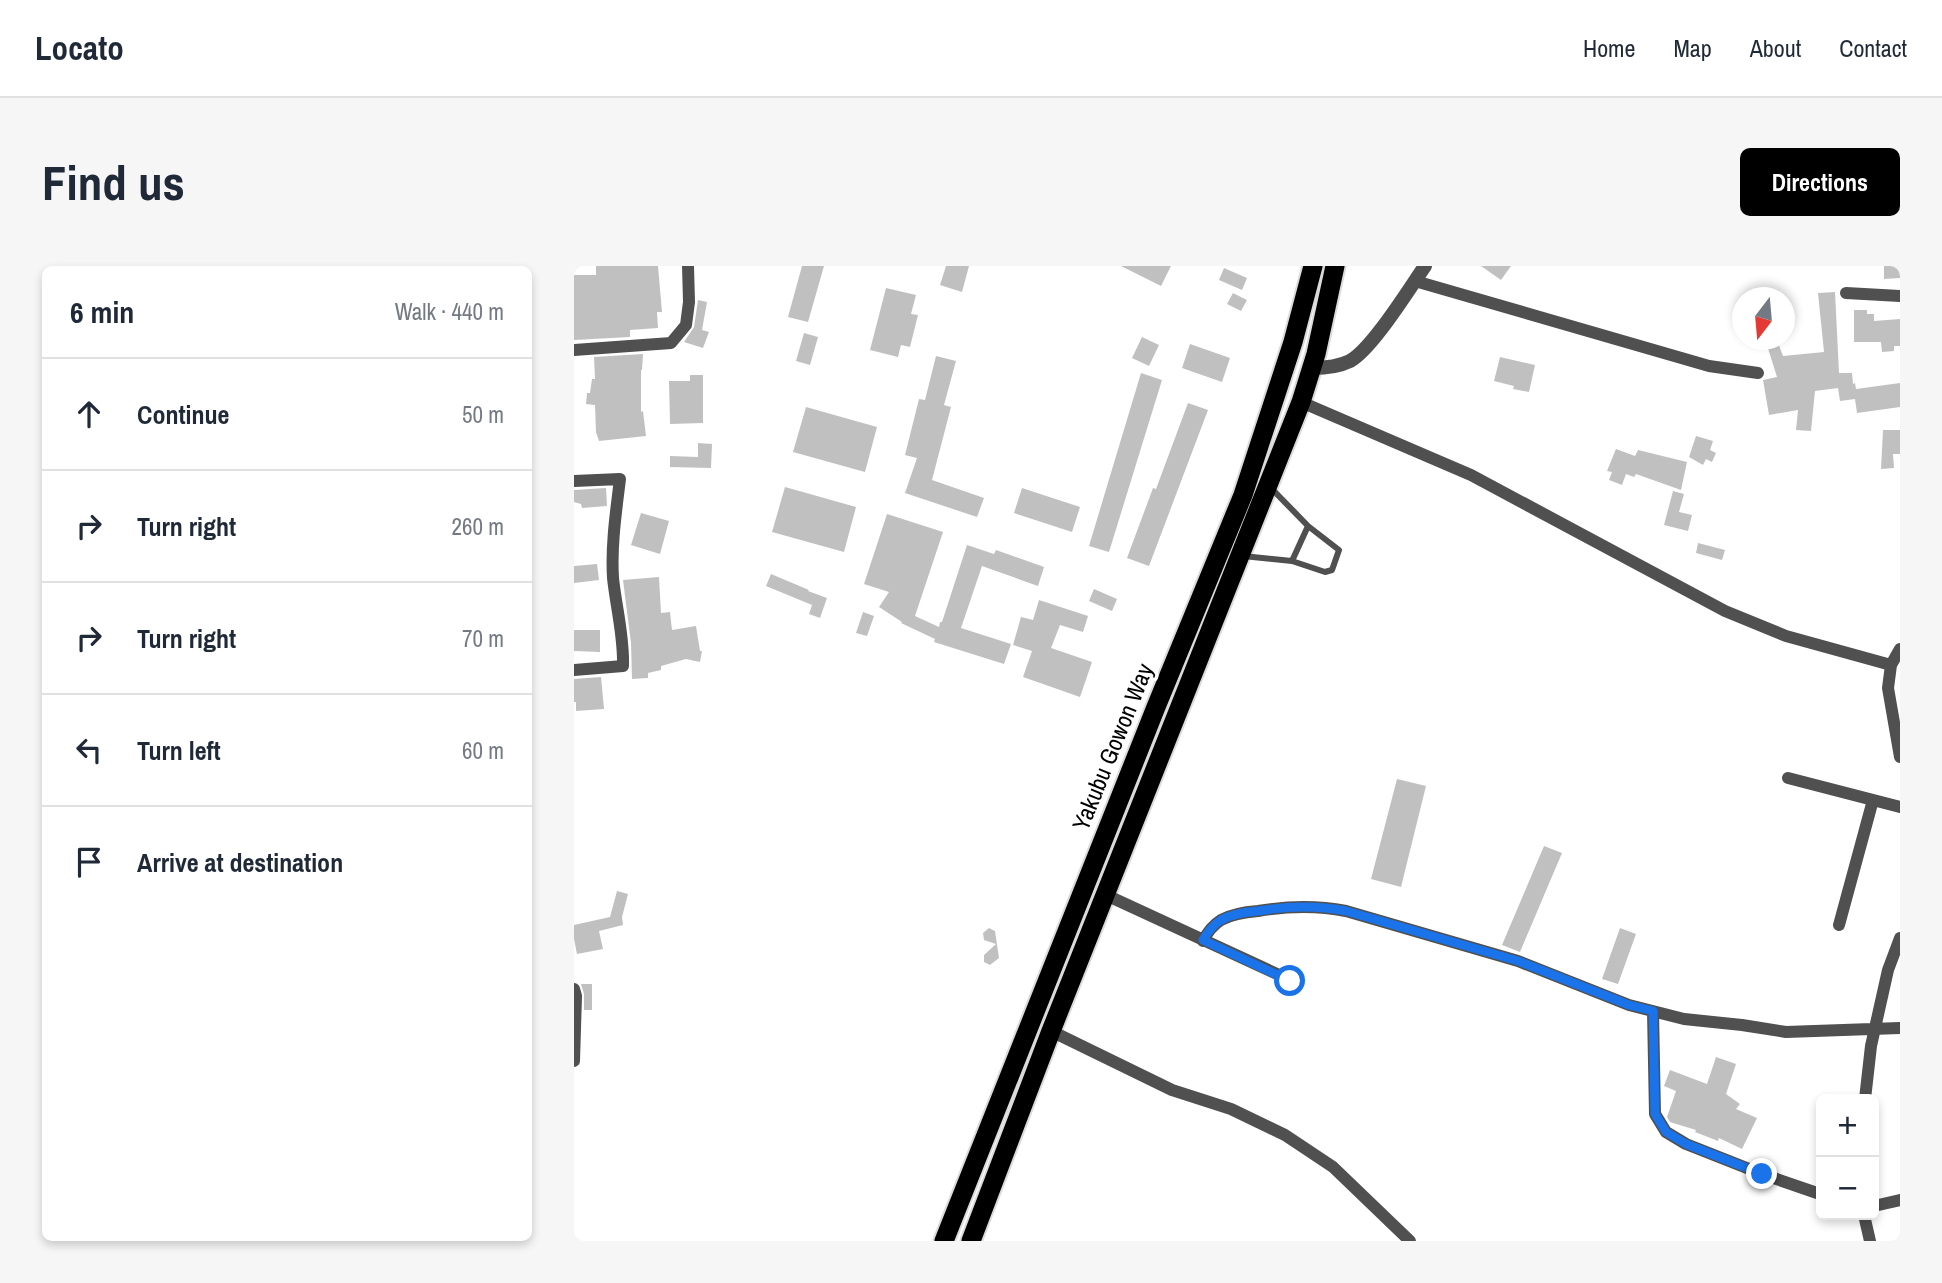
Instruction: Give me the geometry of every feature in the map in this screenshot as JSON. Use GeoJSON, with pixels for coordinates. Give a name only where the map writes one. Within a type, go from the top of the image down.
{"type":"FeatureCollection","features":[{"type":"Feature","properties":{"kind":"highway","name":"Yakubu Gowon Way"},"geometry":{"type":"LineString","coordinates":[[944,1241],[1111,818],[1243,495],[1293,342],[1313,266]]}},
{"type":"Feature","properties":{"kind":"highway","name":"Yakubu Gowon Way"},"geometry":{"type":"LineString","coordinates":[[971,1241],[1051,1031],[1301,402],[1312,368],[1335,266]]}},
{"type":"Feature","properties":{"kind":"highway"},"geometry":{"type":"LineString","coordinates":[[1111,818],[1133,826]]}},
{"type":"Feature","properties":{"kind":"street"},"geometry":{"type":"LineString","coordinates":[[574,350],[671,343],[686,325],[689,302],[688,266]]}},
{"type":"Feature","properties":{"kind":"street"},"geometry":{"type":"LineString","coordinates":[[1312,368],[1336,366],[1352,360],[1366,346],[1425,266]]}},
{"type":"Feature","properties":{"kind":"street"},"geometry":{"type":"LineString","coordinates":[[1415,281],[1709,366],[1758,373]]}},
{"type":"Feature","properties":{"kind":"street"},"geometry":{"type":"LineString","coordinates":[[1846,293],[1900,296]]}},
{"type":"Feature","properties":{"kind":"street"},"geometry":{"type":"LineString","coordinates":[[1301,402],[1471,475],[1725,611],[1786,636],[1891,665]]}},
{"type":"Feature","properties":{"kind":"street"},"geometry":{"type":"LineString","coordinates":[[574,481],[620,479],[612,547],[613,579],[624,652],[623,666],[574,670]]}},
{"type":"Feature","properties":{"kind":"street"},"geometry":{"type":"LineString","coordinates":[[1900,649],[1891,665],[1888,688],[1900,757]]}},
{"type":"Feature","properties":{"kind":"street"},"geometry":{"type":"LineString","coordinates":[[1788,778],[1900,807]]}},
{"type":"Feature","properties":{"kind":"street"},"geometry":{"type":"LineString","coordinates":[[1839,925],[1873,800]]}},
{"type":"Feature","properties":{"kind":"street"},"geometry":{"type":"LineString","coordinates":[[1106,895],[1290,981]]}},
{"type":"Feature","properties":{"kind":"street"},"geometry":{"type":"LineString","coordinates":[[1203,940],[1220,920],[1238,913],[1293,906],[1323,906],[1518,961],[1629,1005],[1684,1019],[1742,1024],[1786,1032],[1900,1028]]}},
{"type":"Feature","properties":{"kind":"street"},"geometry":{"type":"LineString","coordinates":[[1866,1094],[1871,1046],[1888,971],[1900,938]]}},
{"type":"Feature","properties":{"kind":"street"},"geometry":{"type":"LineString","coordinates":[[574,989],[574,1061]]}},
{"type":"Feature","properties":{"kind":"street"},"geometry":{"type":"LineString","coordinates":[[1653,1011],[1655,1114],[1666,1132],[1686,1144],[1816,1193]]}},
{"type":"Feature","properties":{"kind":"street"},"geometry":{"type":"LineString","coordinates":[[1051,1031],[1172,1090],[1231,1109],[1285,1135],[1333,1167],[1410,1241]]}},
{"type":"Feature","properties":{"kind":"street"},"geometry":{"type":"LineString","coordinates":[[1879,1205],[1900,1200]]}},
{"type":"Feature","properties":{"kind":"street"},"geometry":{"type":"LineString","coordinates":[[1865,1220],[1870,1241]]}},
{"type":"Feature","properties":{"kind":"lane"},"geometry":{"type":"LineString","coordinates":[[1241,556],[1292,561],[1325,572],[1332,570],[1339,550],[1308,526],[1269,486]]}},
{"type":"Feature","properties":{"kind":"lane"},"geometry":{"type":"LineString","coordinates":[[1292,561],[1308,526]]}},
{"type":"Feature","properties":{"kind":"building"},"geometry":{"type":"Polygon","coordinates":[[[596,266],[658,266],[662,312],[657,312],[658,328],[630,330],[630,337],[574,340],[574,275],[596,275],[596,266]]]}},
{"type":"Feature","properties":{"kind":"building"},"geometry":{"type":"Polygon","coordinates":[[[802,266],[824,266],[808,322],[788,317],[802,266]]]}},
{"type":"Feature","properties":{"kind":"building"},"geometry":{"type":"Polygon","coordinates":[[[946,266],[969,266],[962,292],[940,285],[946,266]]]}},
{"type":"Feature","properties":{"kind":"building"},"geometry":{"type":"Polygon","coordinates":[[[1121,266],[1171,266],[1161,286],[1121,266]]]}},
{"type":"Feature","properties":{"kind":"building"},"geometry":{"type":"Polygon","coordinates":[[[1481,266],[1511,266],[1501,280],[1481,266]]]}},
{"type":"Feature","properties":{"kind":"building"},"geometry":{"type":"Polygon","coordinates":[[[1884,266],[1900,266],[1900,278],[1884,279],[1884,266]]]}},
{"type":"Feature","properties":{"kind":"building"},"geometry":{"type":"Polygon","coordinates":[[[1224,268],[1247,278],[1242,290],[1219,280],[1224,268]]]}},
{"type":"Feature","properties":{"kind":"building"},"geometry":{"type":"Polygon","coordinates":[[[886,288],[916,295],[911,314],[918,315],[910,347],[901,345],[898,357],[870,350],[886,288]]]}},
{"type":"Feature","properties":{"kind":"building"},"geometry":{"type":"Polygon","coordinates":[[[1835,292],[1839,373],[1852,373],[1856,389],[1900,383],[1900,407],[1857,413],[1855,399],[1840,401],[1838,388],[1815,391],[1811,431],[1796,430],[1798,410],[1769,415],[1763,380],[1777,377],[1769,350],[1781,350],[1783,356],[1824,352],[1818,293],[1835,292]]]}},
{"type":"Feature","properties":{"kind":"building"},"geometry":{"type":"Polygon","coordinates":[[[1233,293],[1247,300],[1241,311],[1227,304],[1233,293]]]}},
{"type":"Feature","properties":{"kind":"building"},"geometry":{"type":"Polygon","coordinates":[[[698,300],[707,302],[702,330],[709,332],[703,348],[684,342],[694,327],[698,300]]]}},
{"type":"Feature","properties":{"kind":"building"},"geometry":{"type":"Polygon","coordinates":[[[1854,310],[1867,310],[1867,314],[1874,314],[1874,321],[1900,319],[1900,346],[1894,346],[1894,351],[1882,352],[1881,342],[1854,342],[1854,310]]]}},
{"type":"Feature","properties":{"kind":"building"},"geometry":{"type":"Polygon","coordinates":[[[804,333],[818,337],[810,365],[796,361],[804,333]]]}},
{"type":"Feature","properties":{"kind":"building"},"geometry":{"type":"Polygon","coordinates":[[[1142,337],[1159,345],[1149,366],[1132,358],[1142,337]]]}},
{"type":"Feature","properties":{"kind":"building"},"geometry":{"type":"Polygon","coordinates":[[[1190,344],[1230,358],[1222,382],[1182,368],[1190,344]]]}},
{"type":"Feature","properties":{"kind":"building"},"geometry":{"type":"Polygon","coordinates":[[[643,354],[641,412],[643,411],[646,436],[599,441],[595,405],[586,404],[592,379],[595,379],[594,357],[643,354]]]}},
{"type":"Feature","properties":{"kind":"building"},"geometry":{"type":"Polygon","coordinates":[[[936,356],[956,361],[944,405],[951,407],[932,480],[984,498],[977,517],[905,493],[917,458],[905,455],[919,399],[925,400],[936,356]]]}},
{"type":"Feature","properties":{"kind":"building"},"geometry":{"type":"Polygon","coordinates":[[[1500,357],[1535,365],[1529,392],[1494,381],[1500,357]]]}},
{"type":"Feature","properties":{"kind":"building"},"geometry":{"type":"Polygon","coordinates":[[[1141,373],[1162,380],[1109,552],[1089,546],[1141,373]]]}},
{"type":"Feature","properties":{"kind":"building"},"geometry":{"type":"Polygon","coordinates":[[[690,375],[703,375],[703,423],[670,424],[669,381],[690,381],[690,375]]]}},
{"type":"Feature","properties":{"kind":"building"},"geometry":{"type":"Polygon","coordinates":[[[1188,403],[1208,410],[1149,566],[1127,558],[1188,403]]]}},
{"type":"Feature","properties":{"kind":"building"},"geometry":{"type":"Polygon","coordinates":[[[806,407],[877,427],[865,472],[793,452],[806,407]]]}},
{"type":"Feature","properties":{"kind":"building"},"geometry":{"type":"Polygon","coordinates":[[[1883,430],[1900,430],[1900,454],[1893,454],[1894,468],[1881,469],[1883,430]]]}},
{"type":"Feature","properties":{"kind":"building"},"geometry":{"type":"Polygon","coordinates":[[[1696,436],[1713,441],[1710,450],[1716,453],[1712,462],[1706,459],[1703,465],[1689,457],[1696,436]]]}},
{"type":"Feature","properties":{"kind":"building"},"geometry":{"type":"Polygon","coordinates":[[[698,443],[712,444],[711,468],[670,467],[670,456],[698,457],[698,443]]]}},
{"type":"Feature","properties":{"kind":"building"},"geometry":{"type":"Polygon","coordinates":[[[1616,449],[1635,456],[1638,450],[1687,462],[1681,490],[1636,474],[1634,477],[1626,474],[1622,485],[1609,480],[1612,472],[1607,471],[1616,449]]]}},
{"type":"Feature","properties":{"kind":"building"},"geometry":{"type":"Polygon","coordinates":[[[785,487],[856,507],[844,552],[772,532],[785,487]]]}},
{"type":"Feature","properties":{"kind":"building"},"geometry":{"type":"Polygon","coordinates":[[[606,488],[607,506],[582,508],[581,504],[574,502],[574,490],[606,488]]]}},
{"type":"Feature","properties":{"kind":"building"},"geometry":{"type":"Polygon","coordinates":[[[1022,488],[1080,507],[1072,532],[1014,513],[1022,488]]]}},
{"type":"Feature","properties":{"kind":"building"},"geometry":{"type":"Polygon","coordinates":[[[1673,491],[1684,494],[1679,512],[1692,515],[1688,531],[1664,525],[1673,491]]]}},
{"type":"Feature","properties":{"kind":"building"},"geometry":{"type":"Polygon","coordinates":[[[641,513],[669,521],[660,554],[631,545],[641,513]]]}},
{"type":"Feature","properties":{"kind":"building"},"geometry":{"type":"Polygon","coordinates":[[[887,514],[943,532],[915,616],[939,627],[967,545],[994,554],[996,550],[1044,567],[1038,586],[982,566],[961,628],[1011,644],[1004,664],[934,642],[935,639],[901,623],[879,607],[889,592],[864,584],[887,514]]]}},
{"type":"Feature","properties":{"kind":"building"},"geometry":{"type":"Polygon","coordinates":[[[1698,543],[1725,550],[1722,560],[1696,553],[1698,543]]]}},
{"type":"Feature","properties":{"kind":"building"},"geometry":{"type":"Polygon","coordinates":[[[597,564],[599,580],[574,583],[574,566],[597,564]]]}},
{"type":"Feature","properties":{"kind":"building"},"geometry":{"type":"Polygon","coordinates":[[[771,574],[827,598],[820,618],[809,614],[812,605],[766,586],[771,574]]]}},
{"type":"Feature","properties":{"kind":"building"},"geometry":{"type":"Polygon","coordinates":[[[659,577],[661,613],[670,612],[672,630],[696,626],[702,651],[700,662],[686,659],[661,666],[661,670],[648,673],[648,678],[632,679],[631,643],[623,580],[659,577]]]}},
{"type":"Feature","properties":{"kind":"building"},"geometry":{"type":"Polygon","coordinates":[[[1094,589],[1117,599],[1112,611],[1089,601],[1094,589]]]}},
{"type":"Feature","properties":{"kind":"building"},"geometry":{"type":"Polygon","coordinates":[[[1039,600],[1088,616],[1083,632],[1060,625],[1051,648],[1092,662],[1080,697],[1023,677],[1032,651],[1013,645],[1021,617],[1033,620],[1039,600]]]}},
{"type":"Feature","properties":{"kind":"building"},"geometry":{"type":"Polygon","coordinates":[[[863,612],[874,616],[867,636],[856,633],[863,612]]]}},
{"type":"Feature","properties":{"kind":"building"},"geometry":{"type":"Polygon","coordinates":[[[574,630],[600,630],[600,652],[574,651],[574,630]]]}},
{"type":"Feature","properties":{"kind":"building"},"geometry":{"type":"Polygon","coordinates":[[[601,677],[604,709],[576,711],[574,679],[601,677]]]}},
{"type":"Feature","properties":{"kind":"building"},"geometry":{"type":"Polygon","coordinates":[[[1397,779],[1426,786],[1401,887],[1371,879],[1397,779]]]}},
{"type":"Feature","properties":{"kind":"building"},"geometry":{"type":"Polygon","coordinates":[[[1544,846],[1562,853],[1520,952],[1502,945],[1544,846]]]}},
{"type":"Feature","properties":{"kind":"building"},"geometry":{"type":"Polygon","coordinates":[[[617,891],[628,894],[622,917],[623,925],[599,931],[603,949],[577,954],[574,925],[610,917],[617,891]]]}},
{"type":"Feature","properties":{"kind":"building"},"geometry":{"type":"Polygon","coordinates":[[[989,928],[995,931],[999,958],[990,965],[984,962],[984,955],[996,944],[984,940],[983,933],[989,928]]]}},
{"type":"Feature","properties":{"kind":"building"},"geometry":{"type":"Polygon","coordinates":[[[1620,928],[1636,934],[1618,984],[1602,979],[1620,928]]]}},
{"type":"Feature","properties":{"kind":"building"},"geometry":{"type":"Polygon","coordinates":[[[581,984],[592,984],[592,1010],[584,1010],[581,984]]]}},
{"type":"Feature","properties":{"kind":"building"},"geometry":{"type":"Polygon","coordinates":[[[1716,1057],[1736,1064],[1726,1094],[1740,1104],[1736,1109],[1757,1118],[1742,1149],[1719,1138],[1718,1141],[1695,1132],[1696,1130],[1670,1122],[1667,1117],[1676,1091],[1664,1086],[1670,1070],[1707,1084],[1716,1057]]]}},
{"type":"Feature","properties":{"kind":"route"},"geometry":{"type":"LineString","coordinates":[[1290,981],[1203,940],[1220,920],[1238,913],[1293,906],[1323,906],[1518,961],[1629,1005],[1653,1011],[1655,1114],[1666,1132],[1686,1144],[1762,1174]]}}]}
